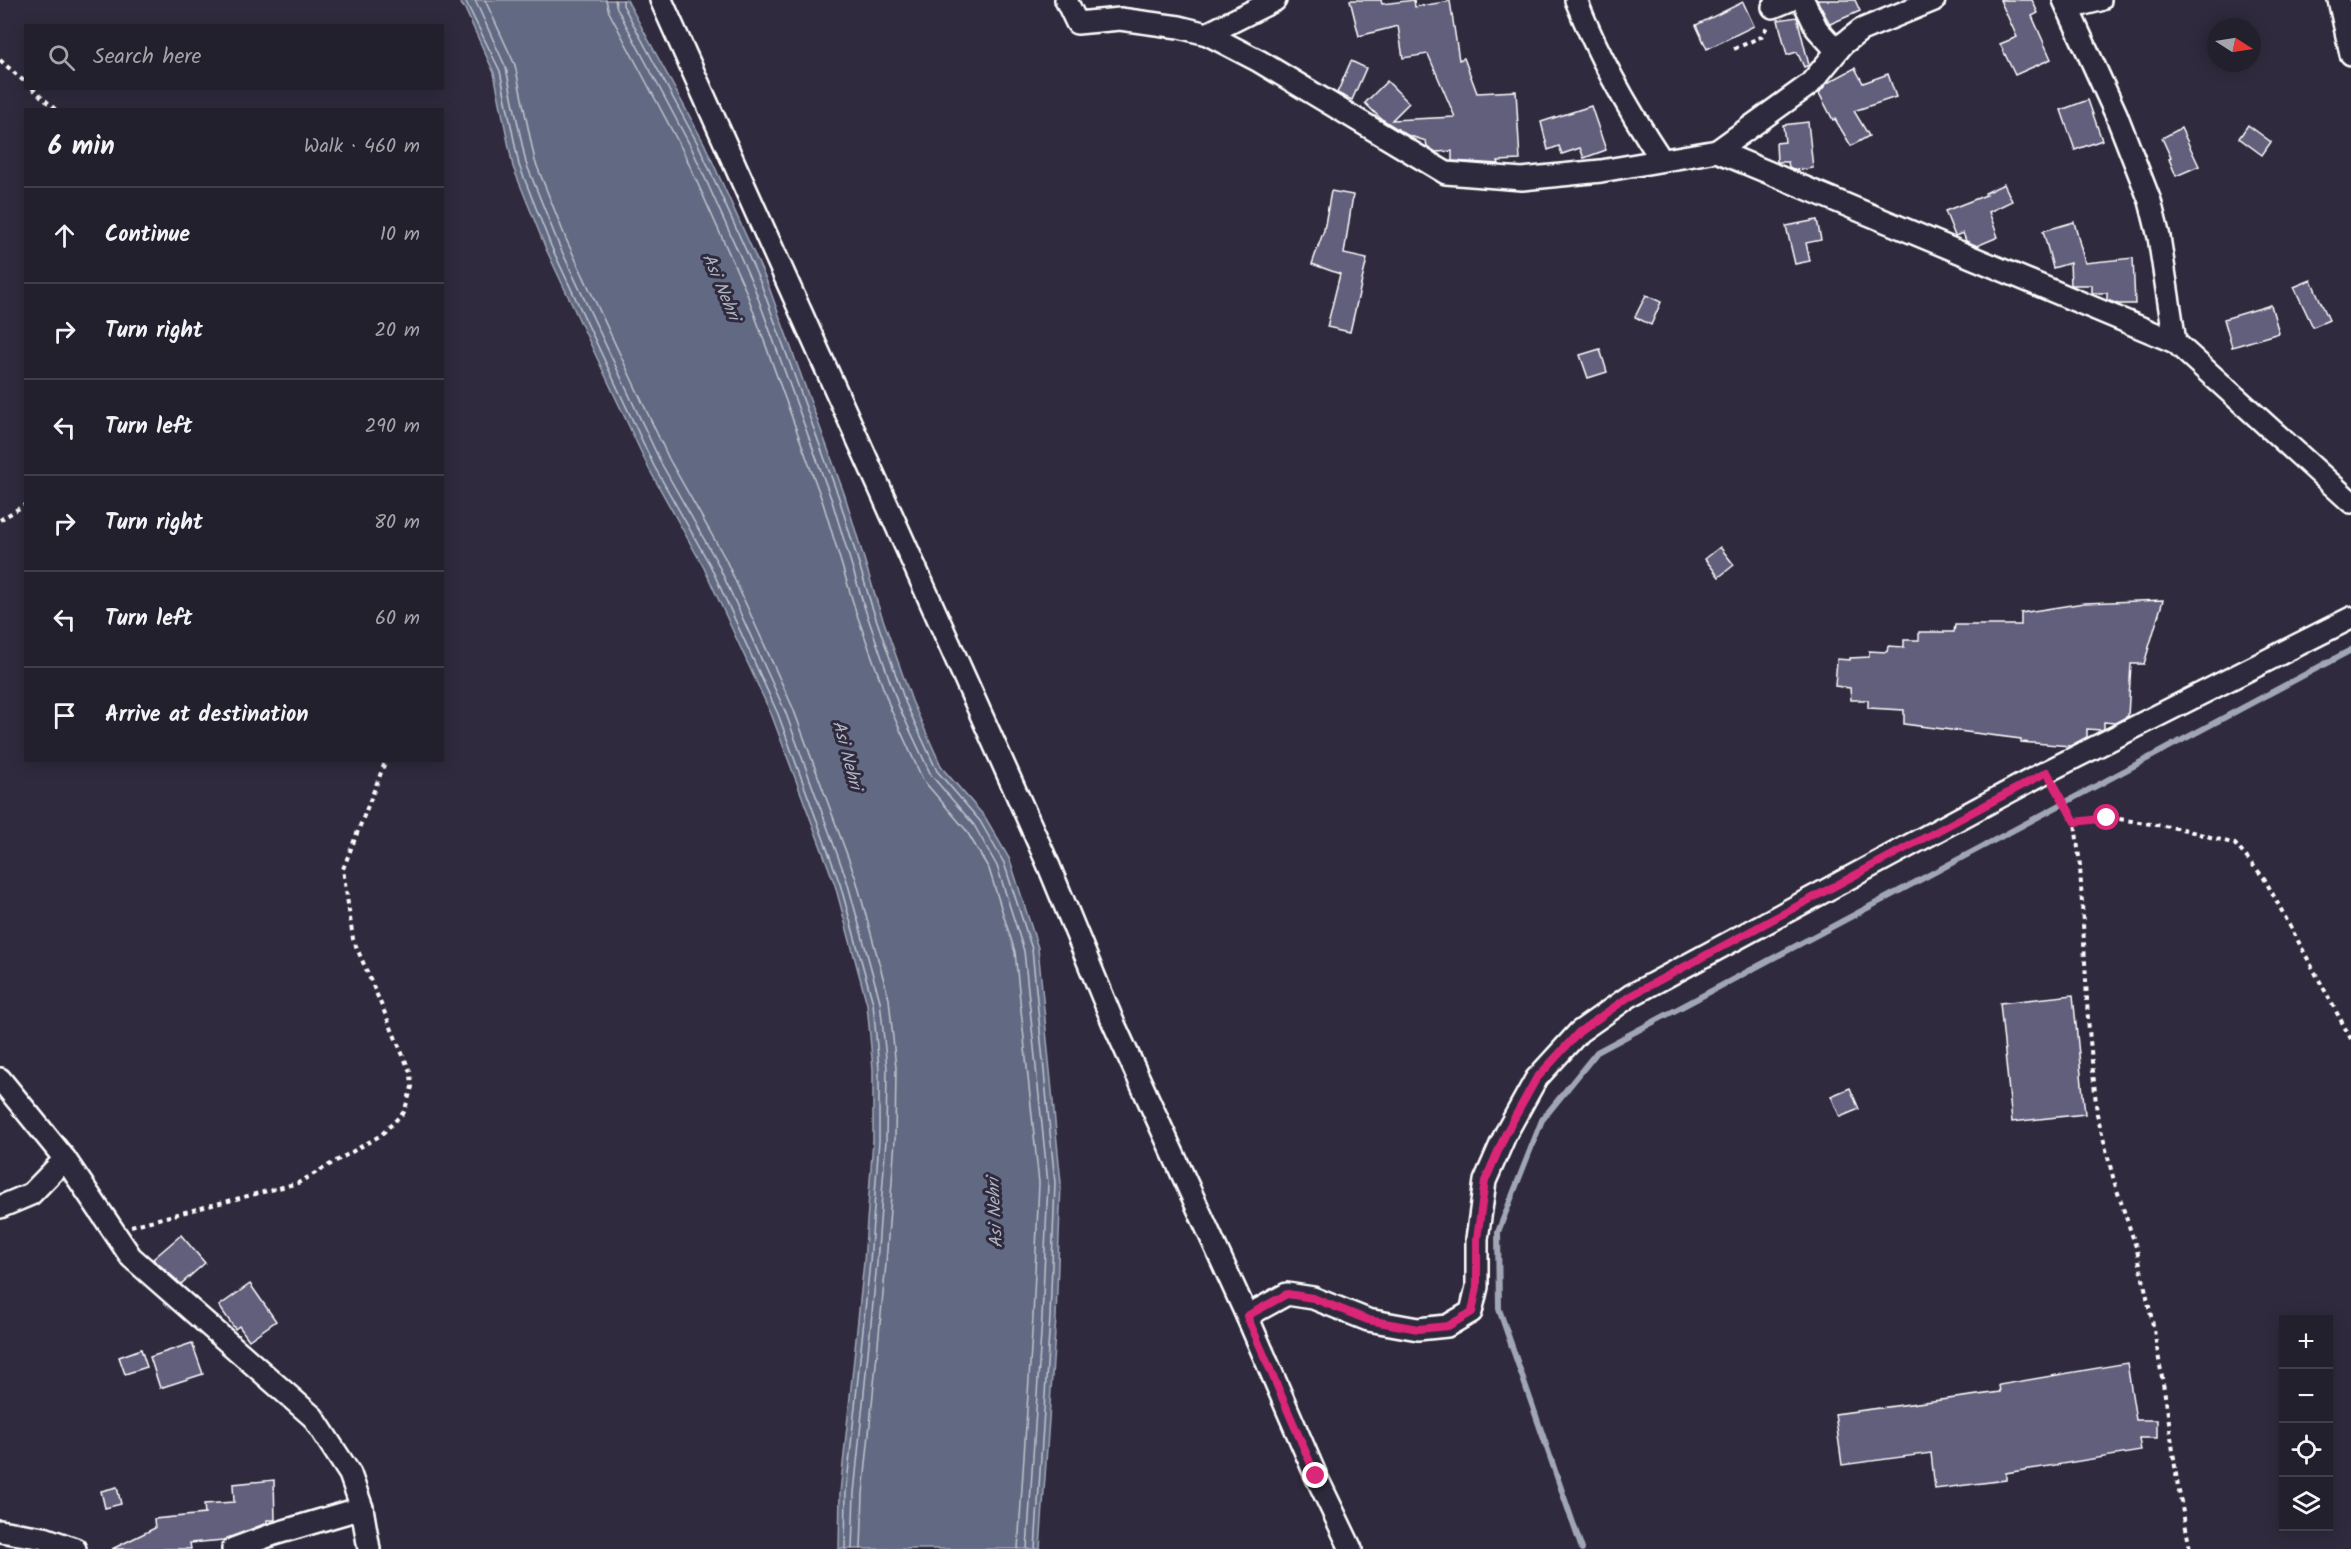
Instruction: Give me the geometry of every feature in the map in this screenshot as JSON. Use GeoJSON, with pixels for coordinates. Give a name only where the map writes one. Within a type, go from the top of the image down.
{"type":"FeatureCollection","features":[{"type":"Feature","properties":{"kind":"street"},"geometry":{"type":"LineString","coordinates":[[661,0],[1038,842],[1113,1022],[1247,1316],[1316,1476],[1351,1549]]}},
{"type":"Feature","properties":{"kind":"street"},"geometry":{"type":"LineString","coordinates":[[1066,0],[1077,23],[1120,19],[1179,27],[1207,34],[1259,61],[1446,172],[1522,178],[1601,171],[1717,151],[1810,84],[1837,51],[1861,30],[1934,0]]}},
{"type":"Feature","properties":{"kind":"street"},"geometry":{"type":"LineString","coordinates":[[1207,34],[1275,0]]}},
{"type":"Feature","properties":{"kind":"street"},"geometry":{"type":"LineString","coordinates":[[1576,0],[1589,34],[1640,128],[1661,159]]}},
{"type":"Feature","properties":{"kind":"street"},"geometry":{"type":"LineString","coordinates":[[1803,0],[1817,29],[1837,51]]}},
{"type":"Feature","properties":{"kind":"street"},"geometry":{"type":"LineString","coordinates":[[2100,0],[2066,4],[2116,114],[2150,201],[2159,237],[2175,342]]}},
{"type":"Feature","properties":{"kind":"street"},"geometry":{"type":"LineString","coordinates":[[2339,0],[2351,54]]}},
{"type":"Feature","properties":{"kind":"street"},"geometry":{"type":"LineString","coordinates":[[1717,151],[2175,342],[2351,502]]}},
{"type":"Feature","properties":{"kind":"street"},"geometry":{"type":"LineString","coordinates":[[1247,1316],[1287,1294],[1313,1298],[1368,1320],[1418,1329],[1448,1326],[1472,1312],[1477,1287],[1477,1239],[1485,1181],[1506,1133],[1536,1079],[1579,1032],[1630,996],[2047,772],[2351,618]]}},
{"type":"Feature","properties":{"kind":"street"},"geometry":{"type":"LineString","coordinates":[[0,1079],[65,1158],[131,1257],[313,1417],[350,1474],[363,1508],[369,1549]]}},
{"type":"Feature","properties":{"kind":"street"},"geometry":{"type":"LineString","coordinates":[[0,1207],[31,1194],[65,1158]]}},
{"type":"Feature","properties":{"kind":"street"},"geometry":{"type":"LineString","coordinates":[[233,1549],[274,1534],[363,1508]]}},
{"type":"Feature","properties":{"kind":"street"},"geometry":{"type":"LineString","coordinates":[[0,1531],[44,1538],[75,1549]]}},
{"type":"Feature","properties":{"kind":"path"},"geometry":{"type":"LineString","coordinates":[[1734,49],[1761,37],[1782,3]]}},
{"type":"Feature","properties":{"kind":"path"},"geometry":{"type":"LineString","coordinates":[[0,60],[24,81]]}},
{"type":"Feature","properties":{"kind":"path"},"geometry":{"type":"LineString","coordinates":[[34,90],[54,108]]}},
{"type":"Feature","properties":{"kind":"path"},"geometry":{"type":"LineString","coordinates":[[0,520],[24,505]]}},
{"type":"Feature","properties":{"kind":"path"},"geometry":{"type":"LineString","coordinates":[[113,1230],[298,1183],[381,1135],[404,1112],[412,1087],[411,1074],[353,939],[343,869],[385,762]]}},
{"type":"Feature","properties":{"kind":"path"},"geometry":{"type":"LineString","coordinates":[[2047,772],[2075,822],[2097,1114],[2114,1181],[2137,1250],[2154,1330],[2177,1482],[2190,1549]]}},
{"type":"Feature","properties":{"kind":"path"},"geometry":{"type":"LineString","coordinates":[[2075,822],[2107,818],[2182,829],[2235,844],[2264,878],[2351,1039]]}},
{"type":"Feature","properties":{"kind":"water","name":"Asi Nehri"},"geometry":{"type":"Polygon","coordinates":[[[458,0],[627,0],[704,143],[767,282],[845,496],[878,605],[912,701],[942,768],[985,817],[1010,860],[1038,948],[1061,1183],[1056,1318],[1040,1549],[839,1549],[840,1493],[864,1262],[873,1140],[873,1069],[867,1004],[835,885],[772,716],[704,568],[649,469],[546,249],[513,167],[494,73],[465,9],[458,0]]]}},
{"type":"Feature","properties":{"kind":"building"},"geometry":{"type":"Polygon","coordinates":[[[1350,0],[1381,0],[1382,4],[1414,0],[1415,7],[1450,1],[1459,60],[1464,58],[1477,93],[1516,91],[1520,160],[1498,161],[1499,164],[1452,161],[1452,151],[1436,152],[1427,146],[1426,141],[1407,135],[1380,118],[1365,103],[1387,81],[1409,103],[1392,120],[1455,117],[1428,54],[1403,58],[1398,26],[1359,36],[1350,0]]]}},
{"type":"Feature","properties":{"kind":"building"},"geometry":{"type":"Polygon","coordinates":[[[1817,0],[1855,0],[1860,11],[1830,24],[1817,0]]]}},
{"type":"Feature","properties":{"kind":"building"},"geometry":{"type":"Polygon","coordinates":[[[2000,0],[2032,0],[2038,13],[2032,16],[2051,59],[2015,75],[2000,44],[2017,37],[2000,0]]]}},
{"type":"Feature","properties":{"kind":"building"},"geometry":{"type":"Polygon","coordinates":[[[1743,2],[1754,26],[1707,49],[1696,25],[1743,2]]]}},
{"type":"Feature","properties":{"kind":"building"},"geometry":{"type":"Polygon","coordinates":[[[1797,17],[1809,65],[1804,67],[1797,52],[1787,55],[1778,20],[1797,17]]]}},
{"type":"Feature","properties":{"kind":"building"},"geometry":{"type":"Polygon","coordinates":[[[1351,61],[1366,68],[1352,100],[1337,93],[1351,61]]]}},
{"type":"Feature","properties":{"kind":"building"},"geometry":{"type":"Polygon","coordinates":[[[1855,68],[1863,83],[1888,74],[1896,97],[1854,111],[1869,136],[1851,146],[1835,119],[1833,120],[1819,93],[1827,83],[1855,68]]]}},
{"type":"Feature","properties":{"kind":"building"},"geometry":{"type":"Polygon","coordinates":[[[2088,100],[2102,140],[2075,150],[2061,110],[2088,100]]]}},
{"type":"Feature","properties":{"kind":"building"},"geometry":{"type":"Polygon","coordinates":[[[1591,106],[1606,150],[1584,158],[1580,148],[1562,154],[1559,146],[1548,150],[1541,122],[1591,106]]]}},
{"type":"Feature","properties":{"kind":"building"},"geometry":{"type":"Polygon","coordinates":[[[1808,122],[1813,168],[1795,170],[1789,167],[1788,162],[1777,162],[1776,143],[1785,142],[1783,125],[1808,122]]]}},
{"type":"Feature","properties":{"kind":"building"},"geometry":{"type":"Polygon","coordinates":[[[2248,125],[2271,142],[2262,155],[2239,138],[2248,125]]]}},
{"type":"Feature","properties":{"kind":"building"},"geometry":{"type":"Polygon","coordinates":[[[2181,128],[2199,166],[2176,176],[2162,138],[2181,128]]]}},
{"type":"Feature","properties":{"kind":"building"},"geometry":{"type":"Polygon","coordinates":[[[2004,184],[2012,201],[1989,212],[1998,237],[1977,246],[1966,241],[1963,233],[1955,236],[1945,211],[1986,195],[1985,193],[2004,184]]]}},
{"type":"Feature","properties":{"kind":"building"},"geometry":{"type":"Polygon","coordinates":[[[1331,191],[1353,195],[1344,254],[1367,259],[1350,332],[1327,327],[1340,274],[1312,264],[1324,230],[1331,191]]]}},
{"type":"Feature","properties":{"kind":"building"},"geometry":{"type":"Polygon","coordinates":[[[1817,220],[1821,240],[1806,243],[1810,261],[1795,264],[1786,226],[1817,220]]]}},
{"type":"Feature","properties":{"kind":"building"},"geometry":{"type":"Polygon","coordinates":[[[2074,222],[2085,263],[2133,258],[2135,304],[2118,304],[2107,300],[2107,293],[2092,293],[2092,285],[2071,285],[2070,263],[2053,268],[2043,231],[2074,222]]]}},
{"type":"Feature","properties":{"kind":"building"},"geometry":{"type":"Polygon","coordinates":[[[2311,280],[2329,320],[2313,327],[2294,287],[2311,280]]]}},
{"type":"Feature","properties":{"kind":"building"},"geometry":{"type":"Polygon","coordinates":[[[1646,295],[1661,302],[1651,325],[1635,317],[1646,295]]]}},
{"type":"Feature","properties":{"kind":"building"},"geometry":{"type":"Polygon","coordinates":[[[2271,305],[2279,333],[2232,347],[2224,319],[2271,305]]]}},
{"type":"Feature","properties":{"kind":"building"},"geometry":{"type":"Polygon","coordinates":[[[1600,349],[1607,372],[1588,378],[1580,355],[1600,349]]]}},
{"type":"Feature","properties":{"kind":"building"},"geometry":{"type":"Polygon","coordinates":[[[1720,547],[1734,565],[1719,577],[1705,559],[1720,547]]]}},
{"type":"Feature","properties":{"kind":"building"},"geometry":{"type":"Polygon","coordinates":[[[2163,600],[2144,664],[2131,664],[2128,716],[2115,723],[2104,722],[2104,729],[2101,730],[2087,729],[2087,737],[2070,746],[2021,742],[2021,739],[1904,724],[1904,710],[1868,708],[1868,700],[1851,700],[1850,688],[1835,686],[1837,659],[1850,660],[1850,658],[1869,657],[1869,651],[1887,652],[1888,646],[1904,647],[1904,640],[1919,640],[1919,632],[1954,632],[1955,625],[2021,625],[2021,613],[2084,603],[2163,600]]]}},
{"type":"Feature","properties":{"kind":"building"},"geometry":{"type":"Polygon","coordinates":[[[2073,995],[2085,1114],[2012,1122],[2000,1003],[2073,995]]]}},
{"type":"Feature","properties":{"kind":"building"},"geometry":{"type":"Polygon","coordinates":[[[1850,1088],[1859,1109],[1840,1117],[1831,1096],[1850,1088]]]}},
{"type":"Feature","properties":{"kind":"building"},"geometry":{"type":"Polygon","coordinates":[[[181,1235],[205,1263],[181,1284],[153,1259],[181,1235]]]}},
{"type":"Feature","properties":{"kind":"building"},"geometry":{"type":"Polygon","coordinates":[[[250,1284],[276,1321],[249,1340],[239,1326],[235,1329],[219,1306],[250,1284]]]}},
{"type":"Feature","properties":{"kind":"building"},"geometry":{"type":"Polygon","coordinates":[[[192,1343],[203,1374],[160,1388],[150,1357],[192,1343]]]}},
{"type":"Feature","properties":{"kind":"building"},"geometry":{"type":"Polygon","coordinates":[[[141,1349],[147,1367],[125,1374],[119,1357],[141,1349]]]}},
{"type":"Feature","properties":{"kind":"building"},"geometry":{"type":"Polygon","coordinates":[[[2127,1363],[2136,1420],[2157,1420],[2157,1438],[2139,1438],[2141,1451],[2006,1473],[2006,1480],[1935,1489],[1931,1453],[1842,1465],[1835,1414],[2000,1392],[1999,1385],[2127,1363]]]}},
{"type":"Feature","properties":{"kind":"building"},"geometry":{"type":"Polygon","coordinates":[[[274,1480],[275,1520],[267,1520],[267,1523],[224,1540],[190,1543],[191,1549],[112,1549],[155,1528],[154,1519],[205,1514],[204,1504],[234,1502],[233,1484],[274,1480]]]}},
{"type":"Feature","properties":{"kind":"building"},"geometry":{"type":"Polygon","coordinates":[[[117,1487],[121,1504],[105,1508],[101,1491],[117,1487]]]}},
{"type":"Feature","properties":{"kind":"waterway"},"geometry":{"type":"LineString","coordinates":[[1582,1549],[1499,1309],[1498,1232],[1542,1120],[1597,1052],[2351,650]]}},
{"type":"Feature","properties":{"kind":"route"},"geometry":{"type":"LineString","coordinates":[[1316,1476],[1247,1316],[1287,1294],[1313,1298],[1368,1320],[1418,1329],[1448,1326],[1472,1312],[1477,1287],[1477,1239],[1485,1181],[1506,1133],[1536,1079],[1579,1032],[1630,996],[2042,774],[2047,772],[2075,822],[2107,818]]}}]}
